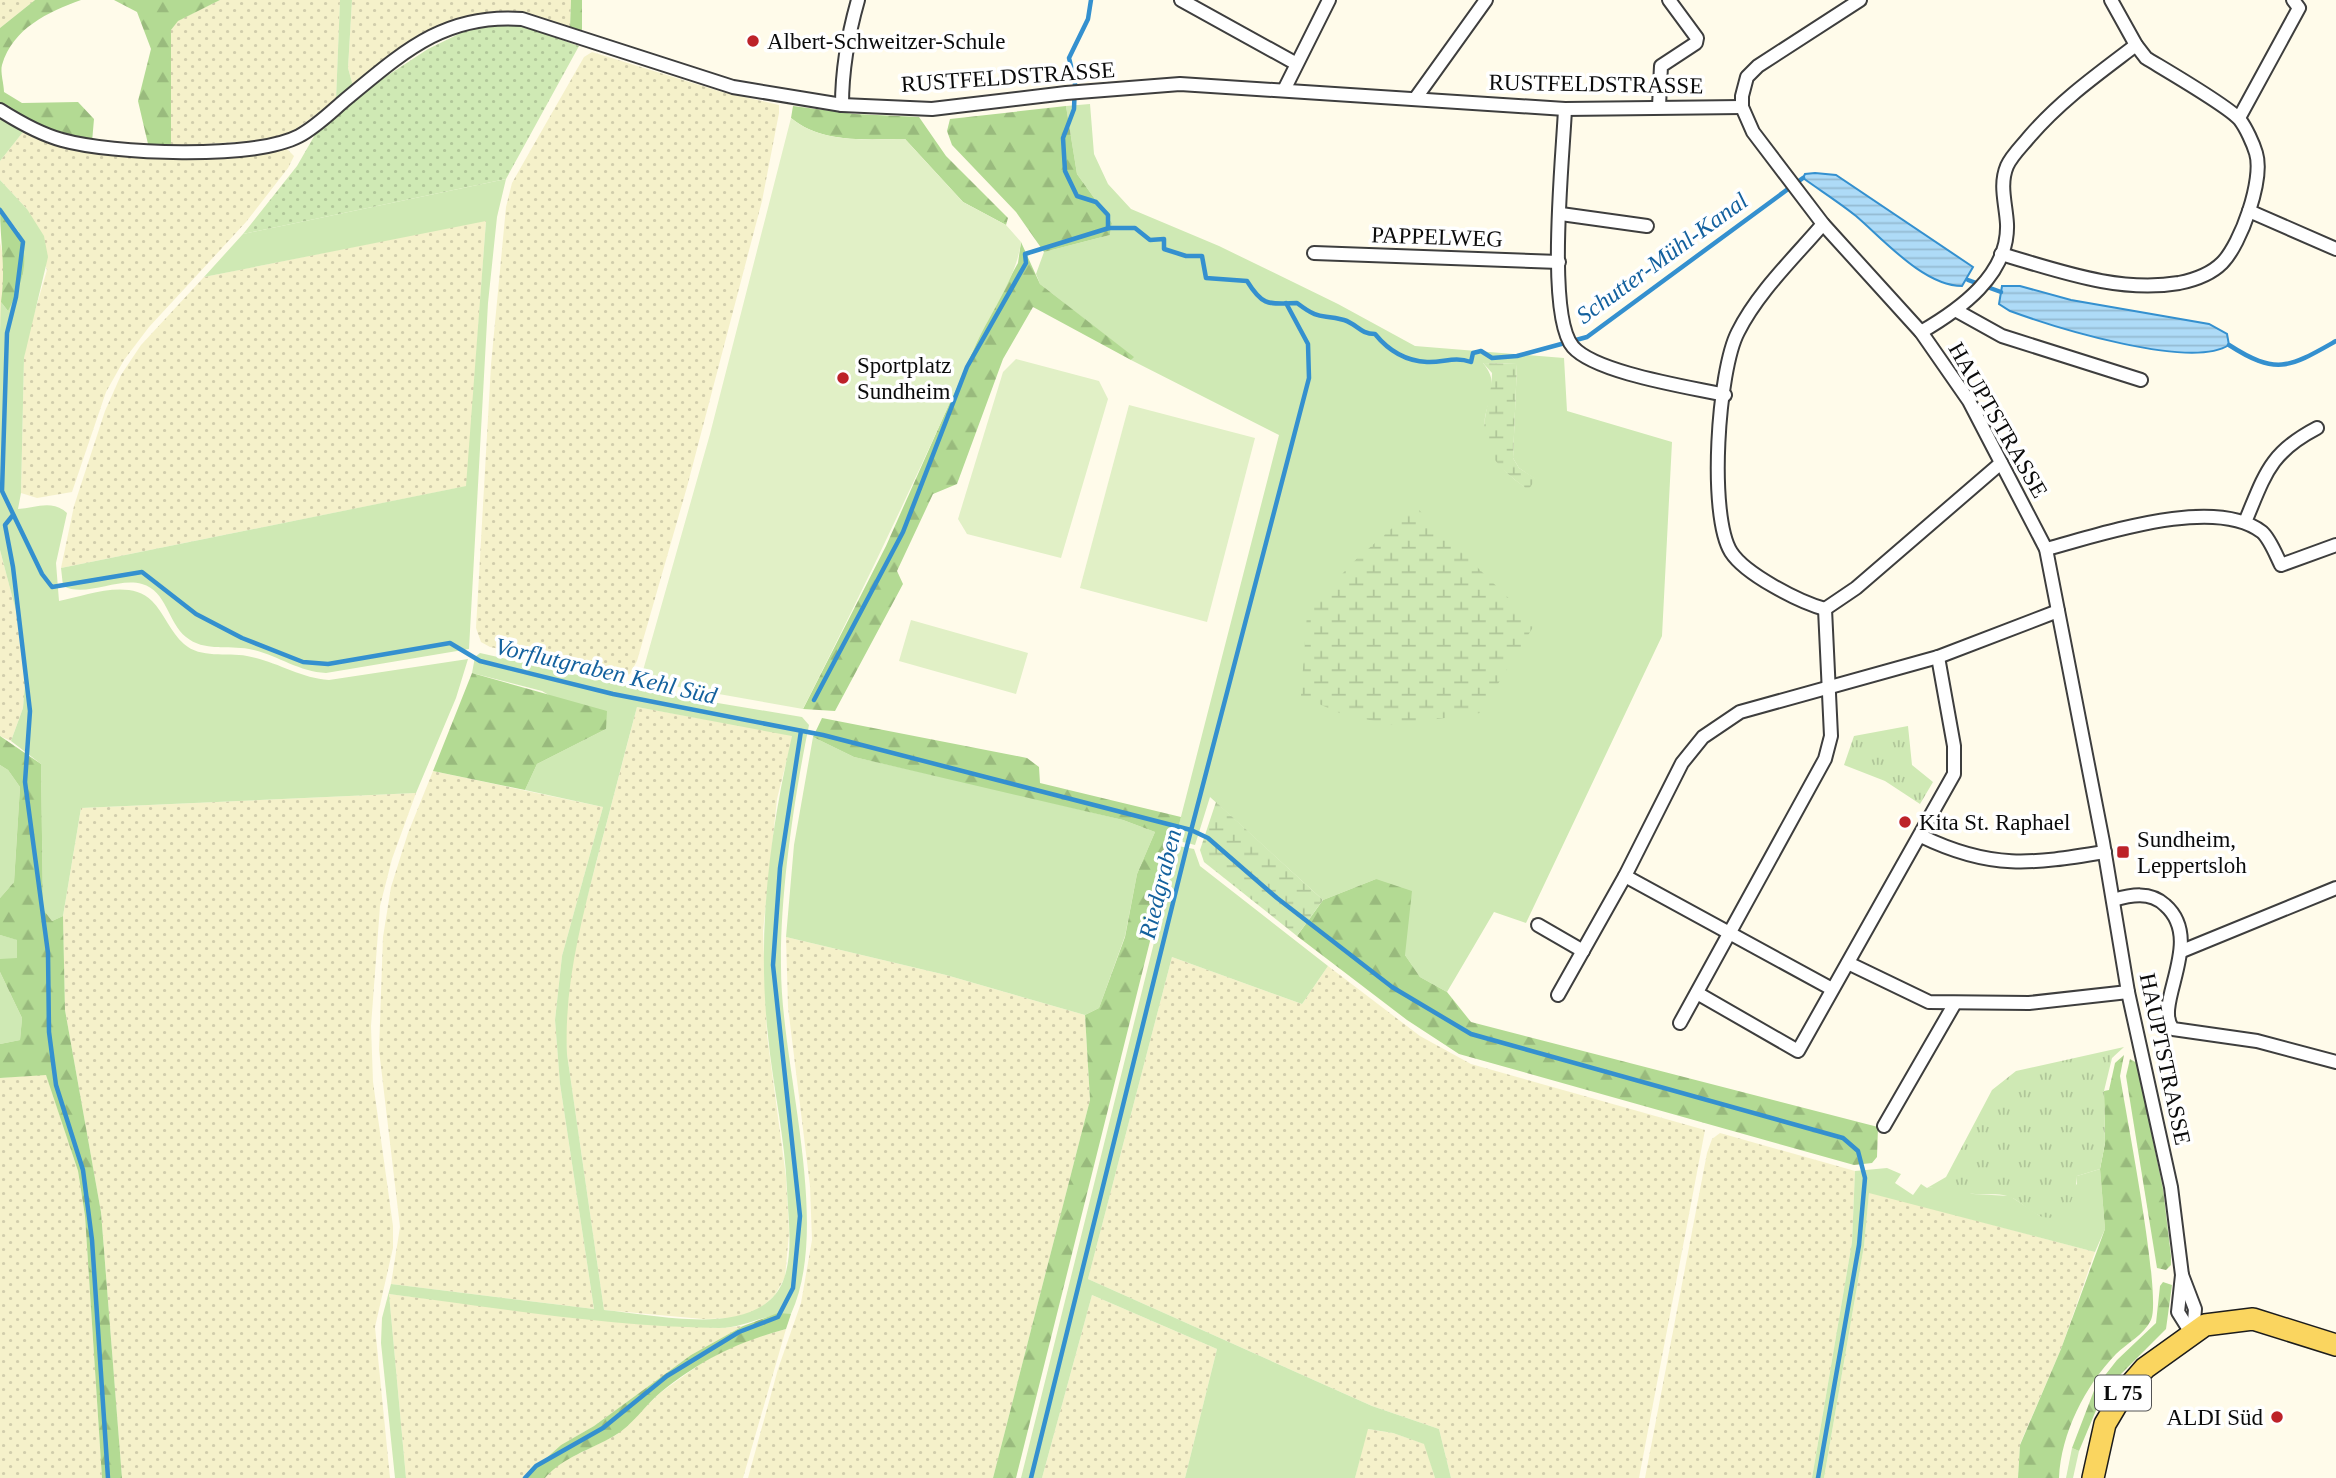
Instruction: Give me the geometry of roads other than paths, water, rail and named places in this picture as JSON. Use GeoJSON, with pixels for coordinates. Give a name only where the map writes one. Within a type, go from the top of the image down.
{"type":"FeatureCollection","features":[{"type":"Feature","properties":{"kind":"main road"},"geometry":{"type":"LineString","coordinates":[[2193,1336],[2288,1330],[2336,1345]]}},
{"type":"Feature","properties":{"kind":"main road","name":"L 75"},"geometry":{"type":"LineString","coordinates":[[2093,1478],[2105,1424],[2124,1392],[2146,1368],[2193,1336]]}},
{"type":"Feature","properties":{"kind":"street"},"geometry":{"type":"LineString","coordinates":[[842,105],[842,76],[848,34],[858,0]]}},
{"type":"Feature","properties":{"kind":"street"},"geometry":{"type":"LineString","coordinates":[[1181,0],[1295,63]]}},
{"type":"Feature","properties":{"kind":"street"},"geometry":{"type":"LineString","coordinates":[[1284,90],[1295,63],[1329,0]]}},
{"type":"Feature","properties":{"kind":"street"},"geometry":{"type":"LineString","coordinates":[[1415,99],[1486,0]]}},
{"type":"Feature","properties":{"kind":"street"},"geometry":{"type":"LineString","coordinates":[[1660,106],[1661,66],[1696,43],[1698,38],[1669,0]]}},
{"type":"Feature","properties":{"kind":"street"},"geometry":{"type":"LineString","coordinates":[[1742,107],[1747,78],[1758,66],[1860,0]]}},
{"type":"Feature","properties":{"kind":"street"},"geometry":{"type":"LineString","coordinates":[[2001,254],[2101,282],[2126,285],[2181,283],[2204,276],[2222,263],[2234,246],[2249,211],[2257,174],[2257,154],[2239,118],[2146,58],[2112,0]]}},
{"type":"Feature","properties":{"kind":"street"},"geometry":{"type":"LineString","coordinates":[[2239,118],[2299,8],[2293,0]]}},
{"type":"Feature","properties":{"kind":"street","name":"RUSTFELDSTRASSE"},"geometry":{"type":"LineString","coordinates":[[0,110],[18,122],[61,140],[102,148],[257,149],[298,136],[406,50],[468,21],[492,17],[522,19],[733,87],[842,105],[932,109],[1066,93],[1180,85],[1565,109],[1742,107]]}},
{"type":"Feature","properties":{"kind":"street"},"geometry":{"type":"LineString","coordinates":[[1921,331],[1957,312],[1991,273],[2001,254],[2007,224],[2003,181],[2011,159],[2056,106],[2136,45]]}},
{"type":"Feature","properties":{"kind":"street","name":"HAUPTSTRASSE"},"geometry":{"type":"LineString","coordinates":[[1742,107],[1753,132],[1787,180],[1823,224],[1921,331],[1969,401],[2046,549],[2105,852],[2128,992],[2171,1187],[2182,1275],[2178,1312],[2193,1336]]}},
{"type":"Feature","properties":{"kind":"street"},"geometry":{"type":"LineString","coordinates":[[1565,109],[1559,262],[1564,332],[1574,349],[1598,363],[1655,380],[1725,395]]}},
{"type":"Feature","properties":{"kind":"street"},"geometry":{"type":"LineString","coordinates":[[2249,211],[2336,249]]}},
{"type":"Feature","properties":{"kind":"street"},"geometry":{"type":"LineString","coordinates":[[1562,214],[1647,226]]}},
{"type":"Feature","properties":{"kind":"street"},"geometry":{"type":"LineString","coordinates":[[1823,224],[1748,312],[1736,336],[1717,452],[1717,497],[1722,526],[1732,554],[1783,593],[1825,609]]}},
{"type":"Feature","properties":{"kind":"street","name":"PAPPELWEG"},"geometry":{"type":"LineString","coordinates":[[1314,253],[1559,262]]}},
{"type":"Feature","properties":{"kind":"street"},"geometry":{"type":"LineString","coordinates":[[1957,312],[2002,336],[2141,380]]}},
{"type":"Feature","properties":{"kind":"street"},"geometry":{"type":"LineString","coordinates":[[2245,522],[2269,466],[2289,443],[2317,428]]}},
{"type":"Feature","properties":{"kind":"street"},"geometry":{"type":"LineString","coordinates":[[1825,609],[1856,588],[2001,463]]}},
{"type":"Feature","properties":{"kind":"street"},"geometry":{"type":"LineString","coordinates":[[2046,549],[2191,517],[2245,522],[2264,534],[2281,565],[2336,545]]}},
{"type":"Feature","properties":{"kind":"street"},"geometry":{"type":"LineString","coordinates":[[1680,1023],[1825,759],[1831,736],[1825,609]]}},
{"type":"Feature","properties":{"kind":"street"},"geometry":{"type":"LineString","coordinates":[[1558,995],[1625,876],[1682,763],[1703,737],[1740,712],[1829,690],[1938,657],[2057,611]]}},
{"type":"Feature","properties":{"kind":"street"},"geometry":{"type":"LineString","coordinates":[[1697,993],[1798,1051],[1954,775],[1954,746],[1938,657]]}},
{"type":"Feature","properties":{"kind":"street"},"geometry":{"type":"LineString","coordinates":[[1921,836],[1977,859],[2032,864],[2105,852]]}},
{"type":"Feature","properties":{"kind":"street"},"geometry":{"type":"LineString","coordinates":[[1625,876],[1832,989]]}},
{"type":"Feature","properties":{"kind":"street"},"geometry":{"type":"LineString","coordinates":[[2182,951],[2336,888]]}},
{"type":"Feature","properties":{"kind":"street"},"geometry":{"type":"LineString","coordinates":[[2113,900],[2144,895],[2159,899],[2178,920],[2182,951],[2167,1015],[2173,1029],[2257,1041],[2336,1062]]}},
{"type":"Feature","properties":{"kind":"street"},"geometry":{"type":"LineString","coordinates":[[1538,925],[1583,951]]}},
{"type":"Feature","properties":{"kind":"street"},"geometry":{"type":"LineString","coordinates":[[1848,963],[1929,1002],[2029,1003],[2128,992]]}},
{"type":"Feature","properties":{"kind":"street"},"geometry":{"type":"LineString","coordinates":[[1884,1126],[1955,1003]]}},
{"type":"Feature","properties":{"kind":"water"},"geometry":{"type":"Polygon","coordinates":[[[1805,174],[1836,175],[1973,267],[1962,286],[1933,278],[1905,260],[1856,216],[1803,178],[1805,174]]]}},
{"type":"Feature","properties":{"kind":"water"},"geometry":{"type":"Polygon","coordinates":[[[2002,286],[2020,286],[2071,300],[2209,324],[2227,334],[2229,345],[2210,351],[2154,349],[2057,327],[2010,311],[1999,304],[2002,286]]]}},
{"type":"Feature","properties":{"kind":"waterway","name":"Schutter-Mühl-Kanal"},"geometry":{"type":"LineString","coordinates":[[1091,0],[1088,19],[1069,58],[1075,82],[1074,109],[1063,138],[1065,171],[1077,196],[1096,202],[1108,215],[1108,228],[1135,228],[1150,240],[1164,239],[1164,249],[1186,256],[1202,256],[1206,278],[1247,281],[1262,300],[1280,304],[1297,303],[1317,315],[1348,322],[1375,334],[1391,350],[1411,359],[1471,362],[1473,353],[1481,351],[1492,358],[1517,356],[1587,337],[1803,178]]}},
{"type":"Feature","properties":{"kind":"waterway","name":"Vorflutgraben Kehl Süd"},"geometry":{"type":"LineString","coordinates":[[0,210],[23,242],[16,297],[7,333],[2,491],[42,574],[52,587],[142,572],[196,614],[242,638],[303,662],[328,664],[450,643],[480,661],[613,694],[823,735],[1191,830],[1208,838],[1277,898],[1392,987],[1471,1034],[1843,1138],[1858,1151],[1865,1178],[1859,1245],[1818,1478]]}},
{"type":"Feature","properties":{"kind":"waterway"},"geometry":{"type":"LineString","coordinates":[[814,700],[903,532],[967,367],[1026,263],[1025,254],[1109,228]]}},
{"type":"Feature","properties":{"kind":"waterway"},"geometry":{"type":"LineString","coordinates":[[1968,280],[2001,292]]}},
{"type":"Feature","properties":{"kind":"waterway","name":"Riedgraben"},"geometry":{"type":"LineString","coordinates":[[1031,1478],[1187,846],[1309,378],[1308,344],[1286,303]]}},
{"type":"Feature","properties":{"kind":"waterway"},"geometry":{"type":"LineString","coordinates":[[2229,345],[2260,361],[2283,364],[2307,357],[2336,341]]}},
{"type":"Feature","properties":{"kind":"waterway"},"geometry":{"type":"LineString","coordinates":[[13,515],[5,525],[13,567],[30,711],[25,782],[48,953],[49,1032],[56,1085],[83,1170],[92,1240],[108,1478]]}},
{"type":"Feature","properties":{"kind":"waterway"},"geometry":{"type":"LineString","coordinates":[[525,1478],[536,1466],[603,1428],[667,1376],[739,1332],[778,1317],[793,1288],[800,1216],[773,965],[780,868],[801,731]]}},
{"type":"Feature","properties":{"kind":"place","name":"Albert-Schweitzer-Schule"},"geometry":{"type":"Point","coordinates":[753,41]}},
{"type":"Feature","properties":{"kind":"place","name":"Sportplatz Sundheim"},"geometry":{"type":"Point","coordinates":[843,378]}},
{"type":"Feature","properties":{"kind":"place","name":"Kita St. Raphael"},"geometry":{"type":"Point","coordinates":[1905,822]}},
{"type":"Feature","properties":{"kind":"place","name":"Sundheim, Leppertsloh"},"geometry":{"type":"Point","coordinates":[2123,852]}},
{"type":"Feature","properties":{"kind":"place","name":"ALDI Süd"},"geometry":{"type":"Point","coordinates":[2277,1417]}}]}
